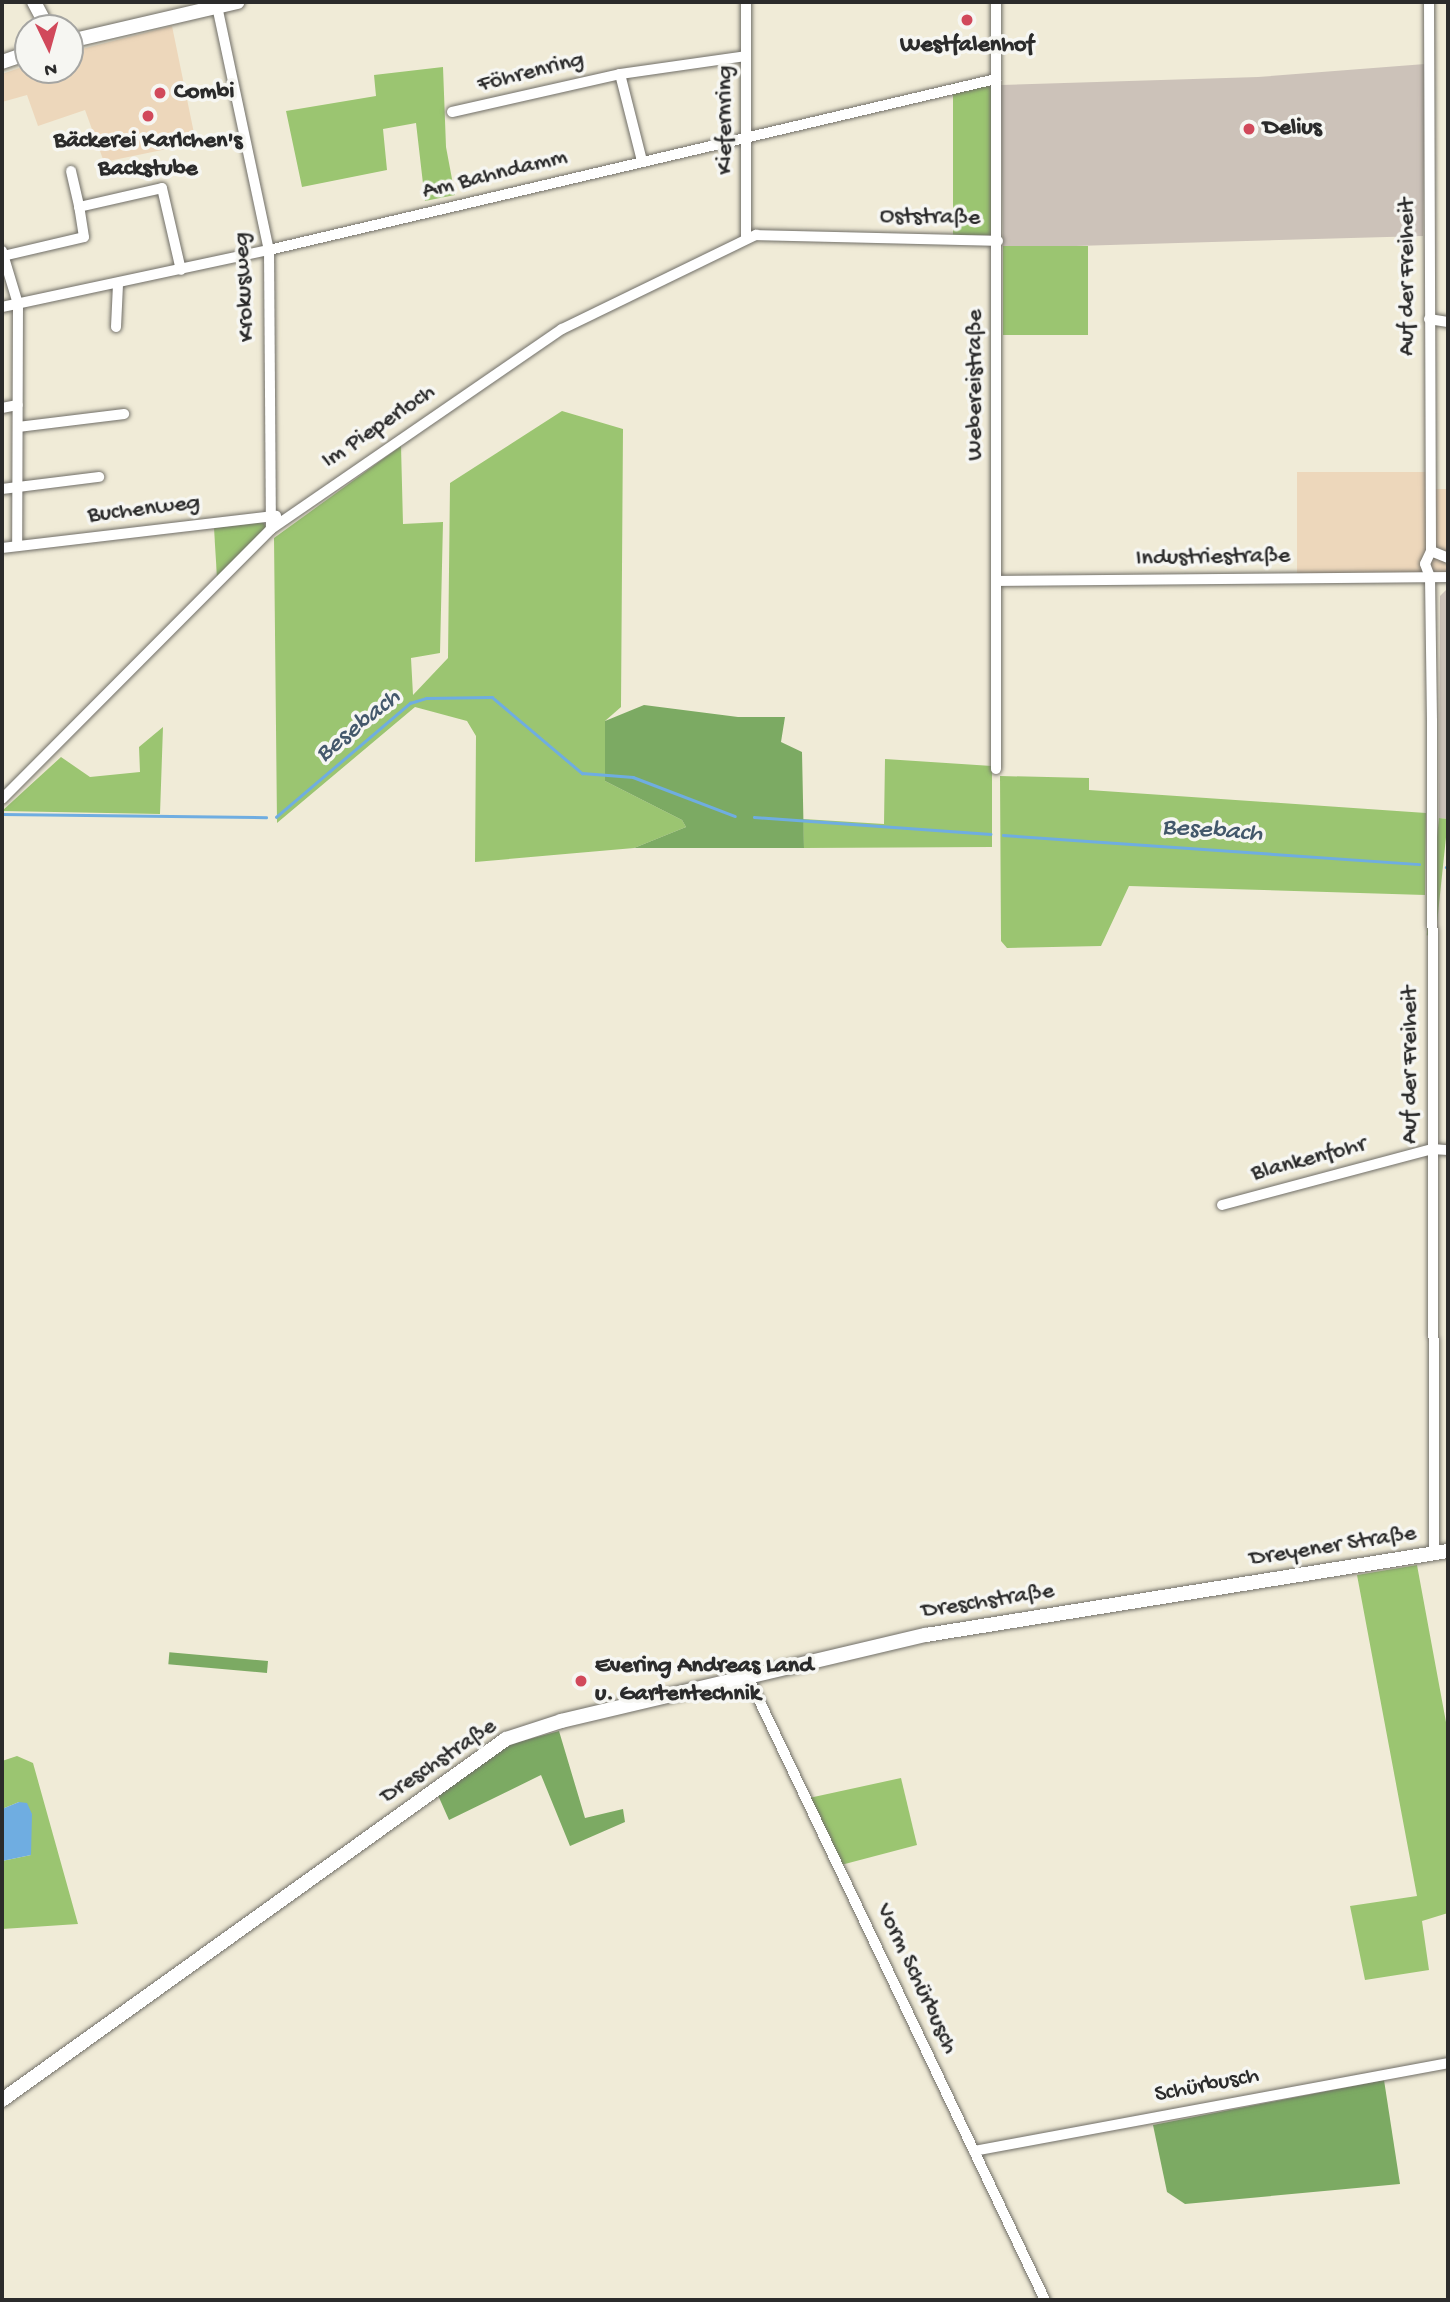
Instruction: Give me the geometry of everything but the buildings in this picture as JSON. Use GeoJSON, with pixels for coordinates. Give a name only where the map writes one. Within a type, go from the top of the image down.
{"type":"FeatureCollection","features":[{"type":"Feature","properties":{"kind":"street"},"geometry":{"type":"LineString","coordinates":[[84,38],[238,2]]}},
{"type":"Feature","properties":{"kind":"street","name":"Kiefernring"},"geometry":{"type":"LineString","coordinates":[[746,2],[746,238]]}},
{"type":"Feature","properties":{"kind":"street","name":"Webereistraße"},"geometry":{"type":"LineString","coordinates":[[996,2],[996,769]]}},
{"type":"Feature","properties":{"kind":"street","name":"Auf der Freiheit"},"geometry":{"type":"LineString","coordinates":[[1429,2],[1431,551]]}},
{"type":"Feature","properties":{"kind":"street","name":"Krokusweg"},"geometry":{"type":"LineString","coordinates":[[216,6],[269,250],[271,529]]}},
{"type":"Feature","properties":{"kind":"street","name":"Föhrenring"},"geometry":{"type":"LineString","coordinates":[[452,112],[620,74],[746,56]]}},
{"type":"Feature","properties":{"kind":"street","name":"Föhrenring"},"geometry":{"type":"LineString","coordinates":[[620,74],[642,161]]}},
{"type":"Feature","properties":{"kind":"street","name":"Am Bahndamm"},"geometry":{"type":"LineString","coordinates":[[2,307],[269,250],[747,135],[996,79]]}},
{"type":"Feature","properties":{"kind":"street"},"geometry":{"type":"LineString","coordinates":[[17,546],[18,304],[3,253],[84,237],[71,170]]}},
{"type":"Feature","properties":{"kind":"street"},"geometry":{"type":"LineString","coordinates":[[79,207],[162,188],[181,270]]}},
{"type":"Feature","properties":{"kind":"street","name":"Oststraße"},"geometry":{"type":"LineString","coordinates":[[862,237],[998,240]]}},
{"type":"Feature","properties":{"kind":"street","name":"Im Pieperloch"},"geometry":{"type":"LineString","coordinates":[[2,799],[271,529],[549,337],[746,238],[862,237]]}},
{"type":"Feature","properties":{"kind":"street"},"geometry":{"type":"LineString","coordinates":[[116,327],[118,284]]}},
{"type":"Feature","properties":{"kind":"street"},"geometry":{"type":"LineString","coordinates":[[1429,319],[1448,322]]}},
{"type":"Feature","properties":{"kind":"street"},"geometry":{"type":"LineString","coordinates":[[2,408],[18,405]]}},
{"type":"Feature","properties":{"kind":"street"},"geometry":{"type":"LineString","coordinates":[[18,427],[124,414]]}},
{"type":"Feature","properties":{"kind":"street"},"geometry":{"type":"LineString","coordinates":[[2,489],[99,477]]}},
{"type":"Feature","properties":{"kind":"street","name":"Buchenweg"},"geometry":{"type":"LineString","coordinates":[[2,548],[291,513]]}},
{"type":"Feature","properties":{"kind":"street"},"geometry":{"type":"LineString","coordinates":[[1430,577],[1425,564],[1431,551],[1448,558]]}},
{"type":"Feature","properties":{"kind":"street","name":"Auf der Freiheit"},"geometry":{"type":"LineString","coordinates":[[1430,577],[1432,1149],[1441,1552]]}},
{"type":"Feature","properties":{"kind":"street","name":"Industriestraße"},"geometry":{"type":"LineString","coordinates":[[996,581],[1448,577]]}},
{"type":"Feature","properties":{"kind":"street","name":"Blankenfohr"},"geometry":{"type":"LineString","coordinates":[[1222,1205],[1432,1149],[1448,1150]]}},
{"type":"Feature","properties":{"kind":"street","name":"Dreyener Straße"},"geometry":{"type":"LineString","coordinates":[[1226,1588],[1441,1552]]}},
{"type":"Feature","properties":{"kind":"street","name":"Dreschstraße"},"geometry":{"type":"LineString","coordinates":[[2,2100],[506,1740],[561,1721],[926,1635],[1226,1588]]}},
{"type":"Feature","properties":{"kind":"street","name":"Vorm Schürbusch"},"geometry":{"type":"LineString","coordinates":[[748,1677],[1045,2300]]}},
{"type":"Feature","properties":{"kind":"street","name":"Schürbusch"},"geometry":{"type":"LineString","coordinates":[[974,2151],[1448,2063]]}},
{"type":"Feature","properties":{"kind":"shaded area"},"geometry":{"type":"Polygon","coordinates":[[[172,26],[196,143],[104,162],[85,110],[38,126],[27,95],[2,102],[2,74],[14,70],[14,84],[84,84],[84,48],[172,26]]]}},
{"type":"Feature","properties":{"kind":"shaded area"},"geometry":{"type":"Polygon","coordinates":[[[1425,64],[1423,236],[1003,248],[1001,85],[1258,77],[1425,64]]]}},
{"type":"Feature","properties":{"kind":"shaded area"},"geometry":{"type":"Polygon","coordinates":[[[1297,472],[1426,472],[1435,489],[1448,489],[1448,577],[1297,574],[1297,472]]]}},
{"type":"Feature","properties":{"kind":"shaded area"},"geometry":{"type":"Polygon","coordinates":[[[1448,588],[1448,819],[1439,818],[1440,596],[1448,588]]]}},
{"type":"Feature","properties":{"kind":"green space"},"geometry":{"type":"Polygon","coordinates":[[[443,67],[446,147],[455,195],[425,201],[416,123],[383,129],[387,170],[302,187],[286,111],[376,96],[374,75],[443,67]]]}},
{"type":"Feature","properties":{"kind":"green space"},"geometry":{"type":"Polygon","coordinates":[[[953,83],[992,83],[992,235],[953,235],[953,83]]]}},
{"type":"Feature","properties":{"kind":"green space"},"geometry":{"type":"Polygon","coordinates":[[[1003,246],[1088,246],[1088,335],[1003,335],[1003,246]]]}},
{"type":"Feature","properties":{"kind":"green space"},"geometry":{"type":"Polygon","coordinates":[[[562,411],[623,429],[621,707],[605,721],[605,781],[682,820],[686,827],[634,848],[475,862],[476,736],[467,721],[415,707],[277,823],[274,538],[401,446],[403,524],[443,522],[440,653],[411,658],[413,695],[448,658],[450,483],[562,411]]]}},
{"type":"Feature","properties":{"kind":"green space"},"geometry":{"type":"Polygon","coordinates":[[[263,522],[266,527],[260,535],[217,578],[214,528],[263,522]]]}},
{"type":"Feature","properties":{"kind":"green space"},"geometry":{"type":"Polygon","coordinates":[[[644,705],[738,717],[785,717],[781,742],[802,752],[804,848],[634,848],[686,827],[682,820],[605,781],[605,721],[644,705]]]}},
{"type":"Feature","properties":{"kind":"green space"},"geometry":{"type":"Polygon","coordinates":[[[163,727],[160,814],[2,811],[61,757],[90,777],[140,772],[139,747],[163,727]]]}},
{"type":"Feature","properties":{"kind":"green space"},"geometry":{"type":"Polygon","coordinates":[[[885,759],[992,766],[992,847],[804,848],[803,819],[884,824],[885,759]]]}},
{"type":"Feature","properties":{"kind":"green space"},"geometry":{"type":"Polygon","coordinates":[[[1000,776],[1089,778],[1089,790],[1426,813],[1425,895],[1129,886],[1101,946],[1007,948],[1001,941],[1000,776]]]}},
{"type":"Feature","properties":{"kind":"green space"},"geometry":{"type":"Polygon","coordinates":[[[1439,818],[1448,819],[1436,936],[1427,935],[1439,818]]]}},
{"type":"Feature","properties":{"kind":"green space"},"geometry":{"type":"Polygon","coordinates":[[[1417,1565],[1448,1733],[1448,1913],[1422,1921],[1429,1970],[1365,1980],[1350,1906],[1417,1896],[1357,1575],[1417,1565]]]}},
{"type":"Feature","properties":{"kind":"green space"},"geometry":{"type":"Polygon","coordinates":[[[169,1652],[268,1661],[267,1673],[168,1664],[169,1652]]]}},
{"type":"Feature","properties":{"kind":"green space"},"geometry":{"type":"Polygon","coordinates":[[[559,1731],[585,1818],[623,1809],[625,1822],[570,1846],[541,1775],[449,1820],[437,1793],[511,1744],[559,1731]]]}},
{"type":"Feature","properties":{"kind":"green space"},"geometry":{"type":"Polygon","coordinates":[[[17,1756],[33,1763],[78,1924],[2,1929],[2,1861],[31,1855],[19,1802],[2,1809],[2,1761],[17,1756]]]}},
{"type":"Feature","properties":{"kind":"green space"},"geometry":{"type":"Polygon","coordinates":[[[901,1778],[917,1845],[841,1865],[809,1798],[901,1778]]]}},
{"type":"Feature","properties":{"kind":"green space"},"geometry":{"type":"Polygon","coordinates":[[[1384,2080],[1400,2184],[1185,2204],[1167,2192],[1153,2125],[1384,2080]]]}},
{"type":"Feature","properties":{"kind":"water"},"geometry":{"type":"Polygon","coordinates":[[[19,1802],[27,1803],[32,1814],[31,1855],[2,1861],[2,1809],[19,1802]]]}},
{"type":"Feature","properties":{"kind":"waterway","name":"Besebach"},"geometry":{"type":"LineString","coordinates":[[276,817],[410,703],[426,698],[492,697],[582,773],[633,777],[735,816]]}},
{"type":"Feature","properties":{"kind":"waterway","name":"Besebach"},"geometry":{"type":"LineString","coordinates":[[2,814],[266,817]]}},
{"type":"Feature","properties":{"kind":"waterway","name":"Besebach"},"geometry":{"type":"LineString","coordinates":[[754,817],[990,834]]}},
{"type":"Feature","properties":{"kind":"waterway","name":"Besebach"},"geometry":{"type":"LineString","coordinates":[[1003,835],[1419,864]]}},
{"type":"Feature","properties":{"kind":"place","name":"Westfalenhof"},"geometry":{"type":"Point","coordinates":[967,20]}},
{"type":"Feature","properties":{"kind":"place","name":"Combi"},"geometry":{"type":"Point","coordinates":[160,93]}},
{"type":"Feature","properties":{"kind":"place","name":"Bäckerei Karlchen's Backstube"},"geometry":{"type":"Point","coordinates":[148,116]}},
{"type":"Feature","properties":{"kind":"place","name":"Delius"},"geometry":{"type":"Point","coordinates":[1249,129]}},
{"type":"Feature","properties":{"kind":"place","name":"Evering Andreas Land u. Gartentechnik"},"geometry":{"type":"Point","coordinates":[581,1681]}}]}
